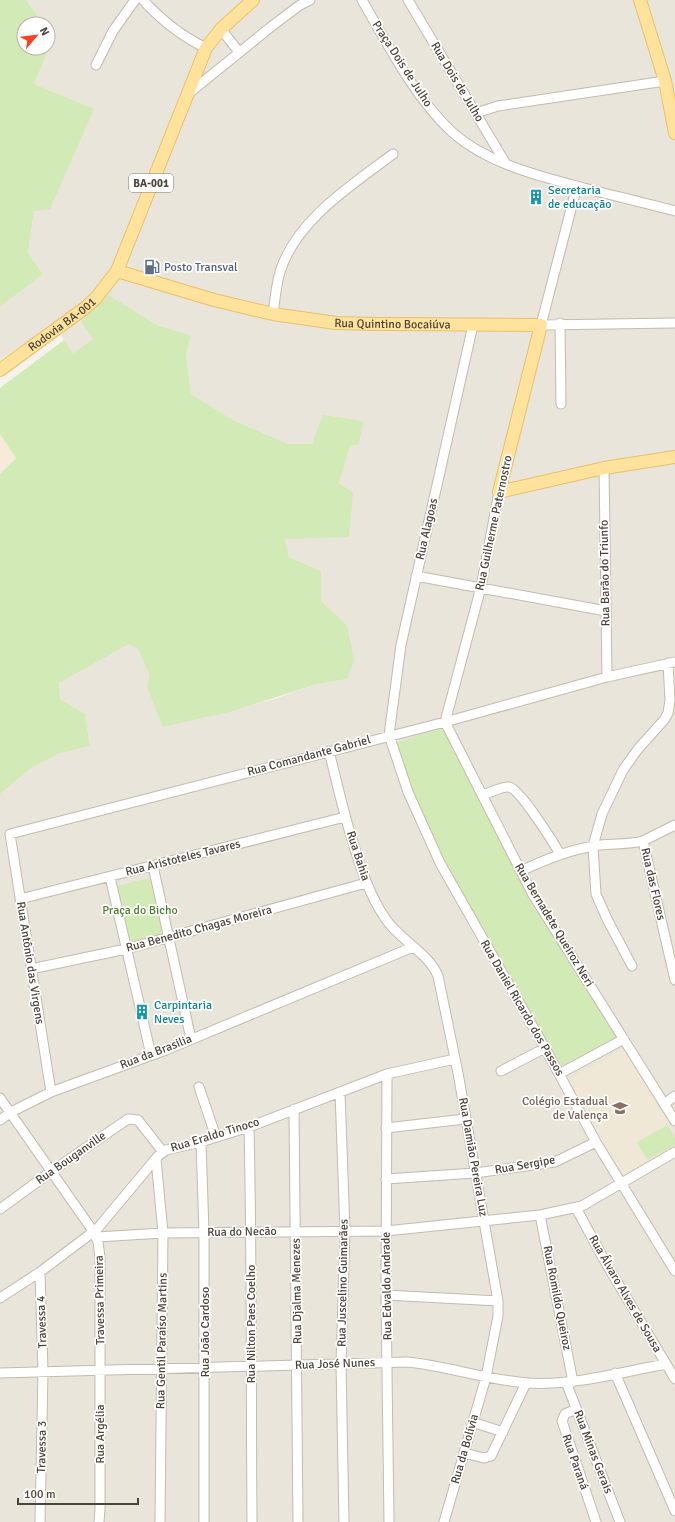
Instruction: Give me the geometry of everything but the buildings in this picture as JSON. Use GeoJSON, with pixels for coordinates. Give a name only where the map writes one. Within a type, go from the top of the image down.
{"type":"FeatureCollection","features":[{"type":"Feature","properties":{"kind":"main road","name":"BA-001"},"geometry":{"type":"LineString","coordinates":[[117,271],[206,48],[221,29],[253,0]]}},
{"type":"Feature","properties":{"kind":"main road"},"geometry":{"type":"LineString","coordinates":[[640,0],[665,81],[675,134]]}},
{"type":"Feature","properties":{"kind":"main road","name":"Rua Quintino Bocaiúva"},"geometry":{"type":"LineString","coordinates":[[117,271],[214,300],[273,314],[336,323],[541,325]]}},
{"type":"Feature","properties":{"kind":"main road","name":"Rodovia BA-001"},"geometry":{"type":"LineString","coordinates":[[0,370],[85,308],[96,298],[117,271]]}},
{"type":"Feature","properties":{"kind":"main road","name":"Rua Guilherme Paternostro"},"geometry":{"type":"LineString","coordinates":[[499,492],[541,325]]}},
{"type":"Feature","properties":{"kind":"main road"},"geometry":{"type":"LineString","coordinates":[[499,492],[604,468],[675,457]]}},
{"type":"Feature","properties":{"kind":"street"},"geometry":{"type":"LineString","coordinates":[[96,65],[112,31],[135,0]]}},
{"type":"Feature","properties":{"kind":"street"},"geometry":{"type":"LineString","coordinates":[[144,0],[154,12],[176,32],[206,48]]}},
{"type":"Feature","properties":{"kind":"street","name":"BA-001"},"geometry":{"type":"LineString","coordinates":[[186,96],[272,26],[300,5],[310,0]]}},
{"type":"Feature","properties":{"kind":"street","name":"Praça Dois de Julho"},"geometry":{"type":"LineString","coordinates":[[362,0],[408,76],[434,112],[461,140],[471,147],[506,164],[538,175],[675,211]]}},
{"type":"Feature","properties":{"kind":"street","name":"Rua Dois de Julho"},"geometry":{"type":"LineString","coordinates":[[408,0],[506,164]]}},
{"type":"Feature","properties":{"kind":"street"},"geometry":{"type":"LineString","coordinates":[[221,29],[239,52]]}},
{"type":"Feature","properties":{"kind":"street"},"geometry":{"type":"LineString","coordinates":[[476,113],[498,106],[665,81]]}},
{"type":"Feature","properties":{"kind":"street"},"geometry":{"type":"LineString","coordinates":[[273,314],[280,271],[299,235],[332,202],[393,154]]}},
{"type":"Feature","properties":{"kind":"street"},"geometry":{"type":"LineString","coordinates":[[541,325],[577,186]]}},
{"type":"Feature","properties":{"kind":"street"},"geometry":{"type":"LineString","coordinates":[[560,324],[561,404]]}},
{"type":"Feature","properties":{"kind":"street","name":"Rua Quintino Bocaiúva"},"geometry":{"type":"LineString","coordinates":[[541,325],[675,324]]}},
{"type":"Feature","properties":{"kind":"street","name":"Rua Alagoas"},"geometry":{"type":"LineString","coordinates":[[389,735],[401,645],[473,325]]}},
{"type":"Feature","properties":{"kind":"street","name":"Rua Barão do Triunfo"},"geometry":{"type":"LineString","coordinates":[[604,468],[607,678]]}},
{"type":"Feature","properties":{"kind":"street","name":"Rua Guilherme Paternostro"},"geometry":{"type":"LineString","coordinates":[[445,722],[481,587],[499,492]]}},
{"type":"Feature","properties":{"kind":"street"},"geometry":{"type":"LineString","coordinates":[[416,576],[606,611]]}},
{"type":"Feature","properties":{"kind":"street"},"geometry":{"type":"LineString","coordinates":[[632,966],[607,919],[596,894],[593,846],[602,814],[623,770],[638,749],[664,720],[668,713],[670,706],[671,662]]}},
{"type":"Feature","properties":{"kind":"street","name":"Rua Comandante Gabriel"},"geometry":{"type":"LineString","coordinates":[[10,834],[671,662]]}},
{"type":"Feature","properties":{"kind":"street","name":"Rua Bernadete Queiroz Neri"},"geometry":{"type":"LineString","coordinates":[[445,722],[532,893],[675,1121]]}},
{"type":"Feature","properties":{"kind":"street","name":"Rua Daniel Ricardo dos Passos"},"geometry":{"type":"LineString","coordinates":[[389,735],[408,792],[440,863],[545,1048],[596,1142],[675,1272]]}},
{"type":"Feature","properties":{"kind":"street","name":"Rua Bahia"},"geometry":{"type":"LineString","coordinates":[[329,752],[345,817],[366,883],[385,919],[393,929],[413,947]]}},
{"type":"Feature","properties":{"kind":"street"},"geometry":{"type":"LineString","coordinates":[[482,795],[506,787],[512,788],[527,805],[560,854]]}},
{"type":"Feature","properties":{"kind":"street","name":"Rua Aristoteles Tavares"},"geometry":{"type":"LineString","coordinates":[[20,899],[345,817]]}},
{"type":"Feature","properties":{"kind":"street"},"geometry":{"type":"LineString","coordinates":[[643,841],[675,825]]}},
{"type":"Feature","properties":{"kind":"street","name":"Rua Antônio das Virgens"},"geometry":{"type":"LineString","coordinates":[[10,834],[51,1092]]}},
{"type":"Feature","properties":{"kind":"street","name":"Rua das Flores"},"geometry":{"type":"LineString","coordinates":[[521,871],[560,854],[593,846],[643,841],[675,980]]}},
{"type":"Feature","properties":{"kind":"street"},"geometry":{"type":"LineString","coordinates":[[153,866],[191,1039]]}},
{"type":"Feature","properties":{"kind":"street"},"geometry":{"type":"LineString","coordinates":[[110,877],[151,1055]]}},
{"type":"Feature","properties":{"kind":"street","name":"Rua Benedito Chagas Moreira"},"geometry":{"type":"LineString","coordinates":[[31,969],[126,949],[366,883]]}},
{"type":"Feature","properties":{"kind":"street","name":"Rua da Brasilia"},"geometry":{"type":"LineString","coordinates":[[0,1120],[11,1112],[51,1092],[191,1039],[413,947]]}},
{"type":"Feature","properties":{"kind":"street","name":"Rua Damião Pereira Luz"},"geometry":{"type":"LineString","coordinates":[[413,947],[430,963],[438,976],[458,1073],[498,1301],[498,1316],[486,1377]]}},
{"type":"Feature","properties":{"kind":"street"},"geometry":{"type":"LineString","coordinates":[[559,1074],[624,1039]]}},
{"type":"Feature","properties":{"kind":"street"},"geometry":{"type":"LineString","coordinates":[[501,1071],[545,1048]]}},
{"type":"Feature","properties":{"kind":"street","name":"Rua Eraldo Tinoco"},"geometry":{"type":"LineString","coordinates":[[0,1298],[95,1234],[163,1152],[172,1148],[201,1142],[249,1126],[387,1074],[455,1059]]}},
{"type":"Feature","properties":{"kind":"street","name":"Rua Edvaldo Andrade"},"geometry":{"type":"LineString","coordinates":[[387,1074],[386,1295],[389,1522]]}},
{"type":"Feature","properties":{"kind":"street"},"geometry":{"type":"LineString","coordinates":[[199,1086],[216,1137]]}},
{"type":"Feature","properties":{"kind":"street","name":"Rua Juscelino Guimarães"},"geometry":{"type":"LineString","coordinates":[[340,1092],[345,1231],[341,1364],[344,1522]]}},
{"type":"Feature","properties":{"kind":"street"},"geometry":{"type":"LineString","coordinates":[[664,1104],[675,1096]]}},
{"type":"Feature","properties":{"kind":"street"},"geometry":{"type":"LineString","coordinates":[[0,1098],[95,1234]]}},
{"type":"Feature","properties":{"kind":"street","name":"Rua Djalma Menezes"},"geometry":{"type":"LineString","coordinates":[[294,1109],[298,1366],[298,1522]]}},
{"type":"Feature","properties":{"kind":"street","name":"Rua Bouganville"},"geometry":{"type":"LineString","coordinates":[[0,1209],[128,1119],[137,1119],[163,1152]]}},
{"type":"Feature","properties":{"kind":"street"},"geometry":{"type":"LineString","coordinates":[[386,1128],[465,1119]]}},
{"type":"Feature","properties":{"kind":"street","name":"Rua Nilton Paes Coelho"},"geometry":{"type":"LineString","coordinates":[[249,1126],[252,1232],[250,1367],[252,1522]]}},
{"type":"Feature","properties":{"kind":"street","name":"Rua João Cardoso"},"geometry":{"type":"LineString","coordinates":[[201,1142],[204,1233],[204,1522]]}},
{"type":"Feature","properties":{"kind":"street","name":"Rua Sergipe"},"geometry":{"type":"LineString","coordinates":[[386,1179],[475,1172],[555,1162],[596,1142]]}},
{"type":"Feature","properties":{"kind":"street","name":"Rua do Necão"},"geometry":{"type":"LineString","coordinates":[[95,1234],[386,1230],[540,1215],[576,1208],[592,1201],[621,1182],[675,1152]]}},
{"type":"Feature","properties":{"kind":"street","name":"Rua Gentil Paraíso Martins"},"geometry":{"type":"LineString","coordinates":[[156,1160],[163,1233],[160,1522]]}},
{"type":"Feature","properties":{"kind":"street","name":"Rua Álvaro Alves de Sousa"},"geometry":{"type":"LineString","coordinates":[[576,1208],[607,1265],[675,1379]]}},
{"type":"Feature","properties":{"kind":"street","name":"Rua Romildo Queiroz"},"geometry":{"type":"LineString","coordinates":[[540,1215],[569,1382]]}},
{"type":"Feature","properties":{"kind":"street","name":"Travessa Primeira"},"geometry":{"type":"LineString","coordinates":[[95,1234],[100,1257],[100,1371]]}},
{"type":"Feature","properties":{"kind":"street","name":"Travessa 4"},"geometry":{"type":"LineString","coordinates":[[40,1272],[43,1372]]}},
{"type":"Feature","properties":{"kind":"street"},"geometry":{"type":"LineString","coordinates":[[386,1295],[498,1301]]}},
{"type":"Feature","properties":{"kind":"street","name":"Rua José Nunes"},"geometry":{"type":"LineString","coordinates":[[0,1373],[298,1366],[388,1362],[422,1364],[486,1377],[526,1383],[569,1382],[666,1364]]}},
{"type":"Feature","properties":{"kind":"street","name":"Rua Argélia"},"geometry":{"type":"LineString","coordinates":[[99,1522],[100,1371]]}},
{"type":"Feature","properties":{"kind":"street","name":"Travessa 3"},"geometry":{"type":"LineString","coordinates":[[40,1522],[43,1372]]}},
{"type":"Feature","properties":{"kind":"street"},"geometry":{"type":"LineString","coordinates":[[615,1373],[675,1511]]}},
{"type":"Feature","properties":{"kind":"street","name":"Rua da Bolívia"},"geometry":{"type":"LineString","coordinates":[[444,1522],[486,1377]]}},
{"type":"Feature","properties":{"kind":"street","name":"Rua Minas Gerais"},"geometry":{"type":"LineString","coordinates":[[569,1382],[576,1409],[620,1522]]}},
{"type":"Feature","properties":{"kind":"street"},"geometry":{"type":"LineString","coordinates":[[464,1453],[479,1457],[489,1457],[503,1432],[526,1383]]}},
{"type":"Feature","properties":{"kind":"street","name":"Rua Paraná"},"geometry":{"type":"LineString","coordinates":[[576,1409],[565,1414],[562,1421],[596,1522]]}},
{"type":"Feature","properties":{"kind":"street"},"geometry":{"type":"LineString","coordinates":[[472,1422],[503,1432]]}},
{"type":"Feature","properties":{"kind":"shaded area"},"geometry":{"type":"Polygon","coordinates":[[[26,0],[675,0],[675,1522],[0,1522],[0,794],[31,768],[58,754],[90,746],[85,715],[60,699],[59,683],[129,643],[138,649],[151,676],[194,720],[275,699],[317,684],[347,679],[347,625],[321,601],[321,571],[289,557],[285,539],[339,483],[350,446],[288,444],[235,421],[191,394],[186,354],[191,335],[157,325],[109,295],[93,339],[73,353],[53,324],[0,360],[0,307],[43,274],[28,253],[34,211],[93,109],[34,84],[46,56],[56,56],[56,16],[38,16],[26,0]]]}},
{"type":"Feature","properties":{"kind":"shaded area"},"geometry":{"type":"Polygon","coordinates":[[[0,434],[16,458],[0,474],[0,434]]]}},
{"type":"Feature","properties":{"kind":"shaded area","name":"Colégio Estadual de Valença"},"geometry":{"type":"Polygon","coordinates":[[[624,1048],[675,1134],[675,1149],[621,1180],[565,1082],[624,1048]]]}},
{"type":"Feature","properties":{"kind":"green space"},"geometry":{"type":"Polygon","coordinates":[[[0,0],[26,0],[38,16],[16,16],[16,56],[46,56],[34,84],[94,109],[50,209],[34,211],[28,253],[43,274],[0,307],[0,0]]]}},
{"type":"Feature","properties":{"kind":"green space"},"geometry":{"type":"Polygon","coordinates":[[[109,295],[157,325],[191,335],[186,355],[191,394],[235,421],[288,444],[312,444],[323,415],[363,421],[359,444],[350,446],[339,483],[353,493],[349,537],[285,539],[289,557],[321,571],[321,601],[347,625],[354,661],[347,679],[317,684],[233,711],[163,727],[147,687],[150,676],[138,649],[129,644],[59,683],[60,699],[85,714],[90,746],[58,754],[31,768],[0,794],[0,474],[16,458],[0,434],[0,388],[64,340],[73,353],[93,339],[81,322],[109,295]]]}},
{"type":"Feature","properties":{"kind":"green space"},"geometry":{"type":"Polygon","coordinates":[[[439,728],[444,730],[618,1036],[561,1068],[472,912],[423,817],[396,743],[439,728]]]}},
{"type":"Feature","properties":{"kind":"green space","name":"Praça do Bicho"},"geometry":{"type":"Polygon","coordinates":[[[150,878],[163,935],[130,942],[117,886],[150,878]]]}},
{"type":"Feature","properties":{"kind":"green space"},"geometry":{"type":"Polygon","coordinates":[[[668,1125],[675,1137],[675,1145],[647,1160],[637,1142],[668,1125]]]}},
{"type":"Feature","properties":{"kind":"place","name":"Secretaria de educação"},"geometry":{"type":"Point","coordinates":[536,197]}},
{"type":"Feature","properties":{"kind":"place","name":"Posto Transval"},"geometry":{"type":"Point","coordinates":[152,267]}},
{"type":"Feature","properties":{"kind":"place","name":"Carpintaria Neves"},"geometry":{"type":"Point","coordinates":[142,1012]}},
{"type":"Feature","properties":{"kind":"place","name":"Colégio Estadual de Valença"},"geometry":{"type":"Point","coordinates":[620,1108]}}]}
